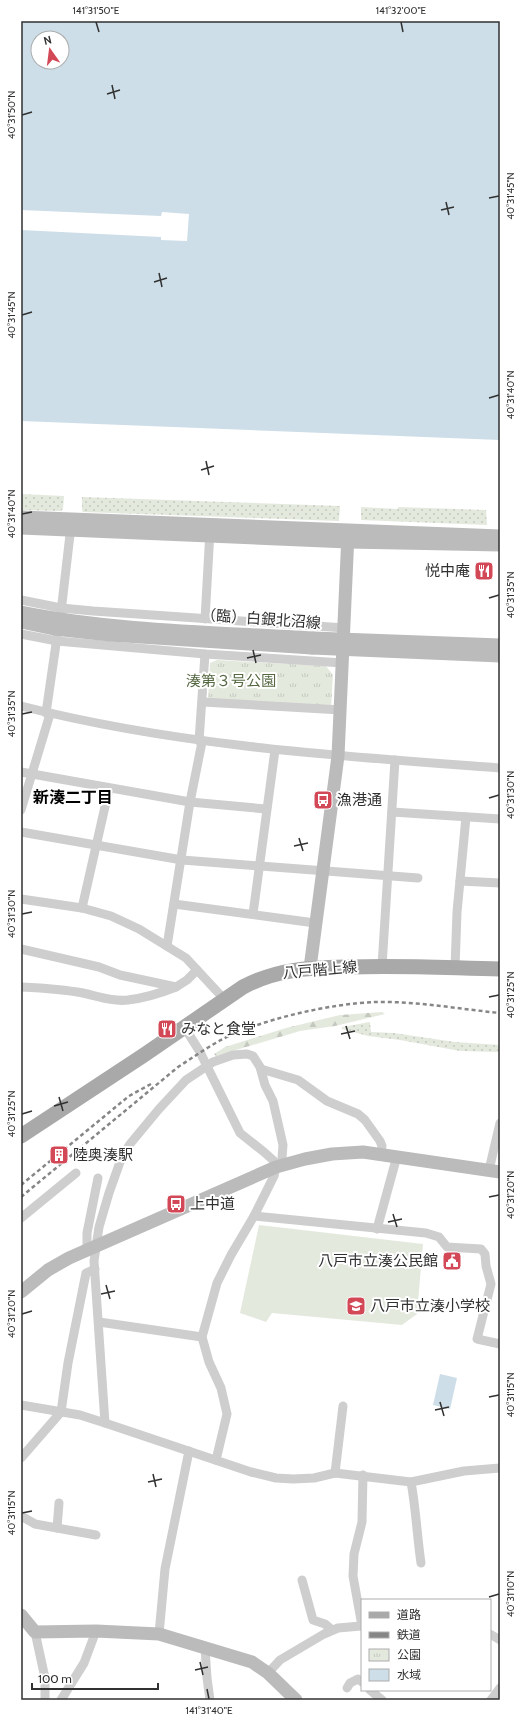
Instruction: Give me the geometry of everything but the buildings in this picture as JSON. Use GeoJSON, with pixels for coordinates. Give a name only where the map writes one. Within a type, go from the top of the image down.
{"type":"FeatureCollection","features":[{"type":"Feature","properties":{"kind":"main road","name":"八戸階上線"},"geometry":{"type":"LineString","coordinates":[[21,1136],[185,1028],[243,987],[260,978],[286,971],[310,968],[382,966],[500,968]]}},
{"type":"Feature","properties":{"kind":"street"},"geometry":{"type":"LineString","coordinates":[[21,517],[71,525]]}},
{"type":"Feature","properties":{"kind":"street"},"geometry":{"type":"LineString","coordinates":[[21,810],[48,713],[71,525]]}},
{"type":"Feature","properties":{"kind":"street"},"geometry":{"type":"LineString","coordinates":[[21,528],[71,525],[348,536],[500,545]]}},
{"type":"Feature","properties":{"kind":"street"},"geometry":{"type":"LineString","coordinates":[[206,619],[210,531]]}},
{"type":"Feature","properties":{"kind":"street"},"geometry":{"type":"LineString","coordinates":[[348,536],[500,536]]}},
{"type":"Feature","properties":{"kind":"street"},"geometry":{"type":"LineString","coordinates":[[310,968],[338,756],[348,536]]}},
{"type":"Feature","properties":{"kind":"street"},"geometry":{"type":"LineString","coordinates":[[21,600],[61,608],[206,619],[344,645]]}},
{"type":"Feature","properties":{"kind":"street","name":"（臨）白銀北沼線"},"geometry":{"type":"LineString","coordinates":[[21,612],[55,619],[110,625],[312,643]]}},
{"type":"Feature","properties":{"kind":"street","name":"（臨）白銀北沼線"},"geometry":{"type":"LineString","coordinates":[[21,622],[54,629],[110,635],[312,643],[500,656]]}},
{"type":"Feature","properties":{"kind":"street"},"geometry":{"type":"LineString","coordinates":[[21,634],[57,641],[205,654],[344,645]]}},
{"type":"Feature","properties":{"kind":"street","name":"（臨）白銀北沼線"},"geometry":{"type":"LineString","coordinates":[[344,645],[500,645]]}},
{"type":"Feature","properties":{"kind":"street"},"geometry":{"type":"LineString","coordinates":[[167,946],[200,741],[205,654]]}},
{"type":"Feature","properties":{"kind":"street"},"geometry":{"type":"LineString","coordinates":[[203,702],[341,710]]}},
{"type":"Feature","properties":{"kind":"street"},"geometry":{"type":"LineString","coordinates":[[21,706],[126,730],[200,741],[338,756],[500,768]]}},
{"type":"Feature","properties":{"kind":"street"},"geometry":{"type":"LineString","coordinates":[[253,914],[275,750]]}},
{"type":"Feature","properties":{"kind":"street"},"geometry":{"type":"LineString","coordinates":[[382,966],[396,760]]}},
{"type":"Feature","properties":{"kind":"street"},"geometry":{"type":"LineString","coordinates":[[21,772],[109,789],[190,802],[266,809]]}},
{"type":"Feature","properties":{"kind":"street"},"geometry":{"type":"LineString","coordinates":[[82,908],[109,789]]}},
{"type":"Feature","properties":{"kind":"street"},"geometry":{"type":"LineString","coordinates":[[392,812],[500,819]]}},
{"type":"Feature","properties":{"kind":"street"},"geometry":{"type":"LineString","coordinates":[[455,968],[460,881],[466,817]]}},
{"type":"Feature","properties":{"kind":"street"},"geometry":{"type":"LineString","coordinates":[[21,832],[182,860],[418,878]]}},
{"type":"Feature","properties":{"kind":"street"},"geometry":{"type":"LineString","coordinates":[[460,881],[500,883]]}},
{"type":"Feature","properties":{"kind":"street"},"geometry":{"type":"LineString","coordinates":[[21,899],[82,908],[111,916],[139,929],[186,958],[225,1000]]}},
{"type":"Feature","properties":{"kind":"street"},"geometry":{"type":"LineString","coordinates":[[174,904],[315,923]]}},
{"type":"Feature","properties":{"kind":"street"},"geometry":{"type":"LineString","coordinates":[[21,949],[99,967],[120,975],[176,987]]}},
{"type":"Feature","properties":{"kind":"street"},"geometry":{"type":"LineString","coordinates":[[21,987],[50,988],[112,999],[127,1000],[164,992],[176,987],[187,980],[196,970]]}},
{"type":"Feature","properties":{"kind":"street"},"geometry":{"type":"LineString","coordinates":[[185,1028],[200,1052],[240,1134],[274,1161],[279,1163]]}},
{"type":"Feature","properties":{"kind":"street"},"geometry":{"type":"LineString","coordinates":[[91,1248],[120,1162],[130,1144],[158,1109],[186,1080],[206,1066],[233,1055],[247,1054],[253,1056],[261,1069],[265,1085],[272,1101],[282,1140],[279,1163],[274,1176],[217,1283],[202,1337],[209,1362],[221,1388],[227,1414],[216,1460]]}},
{"type":"Feature","properties":{"kind":"street"},"geometry":{"type":"LineString","coordinates":[[261,1069],[298,1080],[327,1101],[358,1114],[365,1120],[380,1141],[382,1146],[381,1154]]}},
{"type":"Feature","properties":{"kind":"street"},"geometry":{"type":"LineString","coordinates":[[21,1292],[48,1270],[91,1248],[279,1163],[332,1154],[363,1152],[494,1171],[500,1123]]}},
{"type":"Feature","properties":{"kind":"street"},"geometry":{"type":"LineString","coordinates":[[377,1229],[397,1156]]}},
{"type":"Feature","properties":{"kind":"street"},"geometry":{"type":"LineString","coordinates":[[21,1218],[76,1173]]}},
{"type":"Feature","properties":{"kind":"street"},"geometry":{"type":"LineString","coordinates":[[98,1178],[87,1233],[95,1269],[105,1423]]}},
{"type":"Feature","properties":{"kind":"street"},"geometry":{"type":"LineString","coordinates":[[254,1216],[377,1229],[426,1232],[439,1237],[447,1247],[481,1249],[485,1254],[491,1284],[477,1339],[500,1344]]}},
{"type":"Feature","properties":{"kind":"street"},"geometry":{"type":"LineString","coordinates":[[21,1458],[61,1412],[70,1355],[86,1273],[95,1269]]}},
{"type":"Feature","properties":{"kind":"street"},"geometry":{"type":"LineString","coordinates":[[99,1322],[202,1337]]}},
{"type":"Feature","properties":{"kind":"street"},"geometry":{"type":"LineString","coordinates":[[21,1405],[80,1416],[105,1423],[251,1472],[276,1478],[314,1478],[335,1473],[363,1475],[411,1482],[464,1471],[500,1468]]}},
{"type":"Feature","properties":{"kind":"street"},"geometry":{"type":"LineString","coordinates":[[335,1473],[343,1406]]}},
{"type":"Feature","properties":{"kind":"street"},"geometry":{"type":"LineString","coordinates":[[159,1634],[165,1569],[188,1451]]}},
{"type":"Feature","properties":{"kind":"street"},"geometry":{"type":"LineString","coordinates":[[361,1621],[352,1576],[354,1554],[362,1522],[363,1475]]}},
{"type":"Feature","properties":{"kind":"street"},"geometry":{"type":"LineString","coordinates":[[411,1482],[416,1511],[416,1530],[421,1563]]}},
{"type":"Feature","properties":{"kind":"street"},"geometry":{"type":"LineString","coordinates":[[57,1528],[59,1503]]}},
{"type":"Feature","properties":{"kind":"street"},"geometry":{"type":"LineString","coordinates":[[21,1516],[35,1524],[77,1530],[96,1535]]}},
{"type":"Feature","properties":{"kind":"street"},"geometry":{"type":"LineString","coordinates":[[302,1580],[313,1620],[325,1624],[332,1630]]}},
{"type":"Feature","properties":{"kind":"street"},"geometry":{"type":"LineString","coordinates":[[21,1615],[35,1632],[45,1678],[45,1700]]}},
{"type":"Feature","properties":{"kind":"street"},"geometry":{"type":"LineString","coordinates":[[268,1673],[280,1660],[332,1630],[361,1626]]}},
{"type":"Feature","properties":{"kind":"street"},"geometry":{"type":"LineString","coordinates":[[61,1700],[84,1662],[96,1631]]}},
{"type":"Feature","properties":{"kind":"street"},"geometry":{"type":"LineString","coordinates":[[35,1632],[96,1631],[159,1634],[252,1662],[268,1673],[296,1700]]}},
{"type":"Feature","properties":{"kind":"street"},"geometry":{"type":"LineString","coordinates":[[491,1636],[500,1640]]}},
{"type":"Feature","properties":{"kind":"street"},"geometry":{"type":"LineString","coordinates":[[205,1648],[206,1678],[210,1700]]}},
{"type":"Feature","properties":{"kind":"street"},"geometry":{"type":"LineString","coordinates":[[347,1688],[350,1683],[358,1679],[361,1681]]}},
{"type":"Feature","properties":{"kind":"street"},"geometry":{"type":"LineString","coordinates":[[491,1700],[500,1688]]}},
{"type":"Feature","properties":{"kind":"street"},"geometry":{"type":"LineString","coordinates":[[371,1694],[382,1700]]}},
{"type":"Feature","properties":{"kind":"green space"},"geometry":{"type":"Polygon","coordinates":[[[21,494],[64,496],[63,509],[61,511],[21,510],[21,494]]]}},
{"type":"Feature","properties":{"kind":"green space"},"geometry":{"type":"Polygon","coordinates":[[[82,497],[340,506],[339,521],[83,512],[82,497]]]}},
{"type":"Feature","properties":{"kind":"green space"},"geometry":{"type":"Polygon","coordinates":[[[361,507],[486,510],[487,525],[361,520],[361,507]]]}},
{"type":"Feature","properties":{"kind":"green space","name":"湊第３号公園"},"geometry":{"type":"Polygon","coordinates":[[[217,660],[326,666],[333,675],[331,708],[208,701],[210,663],[217,660]]]}},
{"type":"Feature","properties":{"kind":"green space"},"geometry":{"type":"Polygon","coordinates":[[[382,1012],[385,1014],[335,1026],[300,1031],[216,1056],[214,1054],[225,1047],[286,1028],[340,1015],[382,1012]]]}},
{"type":"Feature","properties":{"kind":"green space"},"geometry":{"type":"Polygon","coordinates":[[[370,1022],[371,1032],[394,1033],[455,1042],[500,1045],[500,1052],[460,1051],[400,1040],[368,1036],[342,1029],[342,1027],[370,1022]]]}},
{"type":"Feature","properties":{"kind":"green space"},"geometry":{"type":"Polygon","coordinates":[[[259,1225],[423,1244],[417,1314],[402,1325],[272,1313],[266,1322],[240,1313],[259,1225]]]}},
{"type":"Feature","properties":{"kind":"water"},"geometry":{"type":"Polygon","coordinates":[[[500,21],[500,440],[21,421],[21,230],[161,237],[161,240],[187,241],[189,214],[162,212],[161,216],[21,210],[21,22],[500,21]]]}},
{"type":"Feature","properties":{"kind":"water"},"geometry":{"type":"Polygon","coordinates":[[[440,1374],[457,1378],[450,1409],[433,1405],[440,1374]]]}},
{"type":"Feature","properties":{"kind":"railway"},"geometry":{"type":"LineString","coordinates":[[21,1197],[178,1067],[219,1041],[236,1033],[255,1026],[316,1009],[357,1003],[406,1003],[500,1013]]}},
{"type":"Feature","properties":{"kind":"railway"},"geometry":{"type":"LineString","coordinates":[[21,1185],[129,1096],[151,1084]]}},
{"type":"Feature","properties":{"kind":"place","name":"悦中庵"},"geometry":{"type":"Point","coordinates":[484,571]}},
{"type":"Feature","properties":{"kind":"place","name":"漁港通"},"geometry":{"type":"Point","coordinates":[323,800]}},
{"type":"Feature","properties":{"kind":"place","name":"みなと食堂"},"geometry":{"type":"Point","coordinates":[167,1029]}},
{"type":"Feature","properties":{"kind":"place","name":"陸奥湊駅"},"geometry":{"type":"Point","coordinates":[59,1155]}},
{"type":"Feature","properties":{"kind":"place","name":"上中道"},"geometry":{"type":"Point","coordinates":[176,1204]}},
{"type":"Feature","properties":{"kind":"place","name":"八戸市立湊公民館"},"geometry":{"type":"Point","coordinates":[452,1261]}},
{"type":"Feature","properties":{"kind":"place","name":"八戸市立湊小学校"},"geometry":{"type":"Point","coordinates":[356,1306]}},
{"type":"Feature","properties":{"kind":"district","name":"新湊二丁目"},"geometry":{"type":"Point","coordinates":[73,797]}}]}
